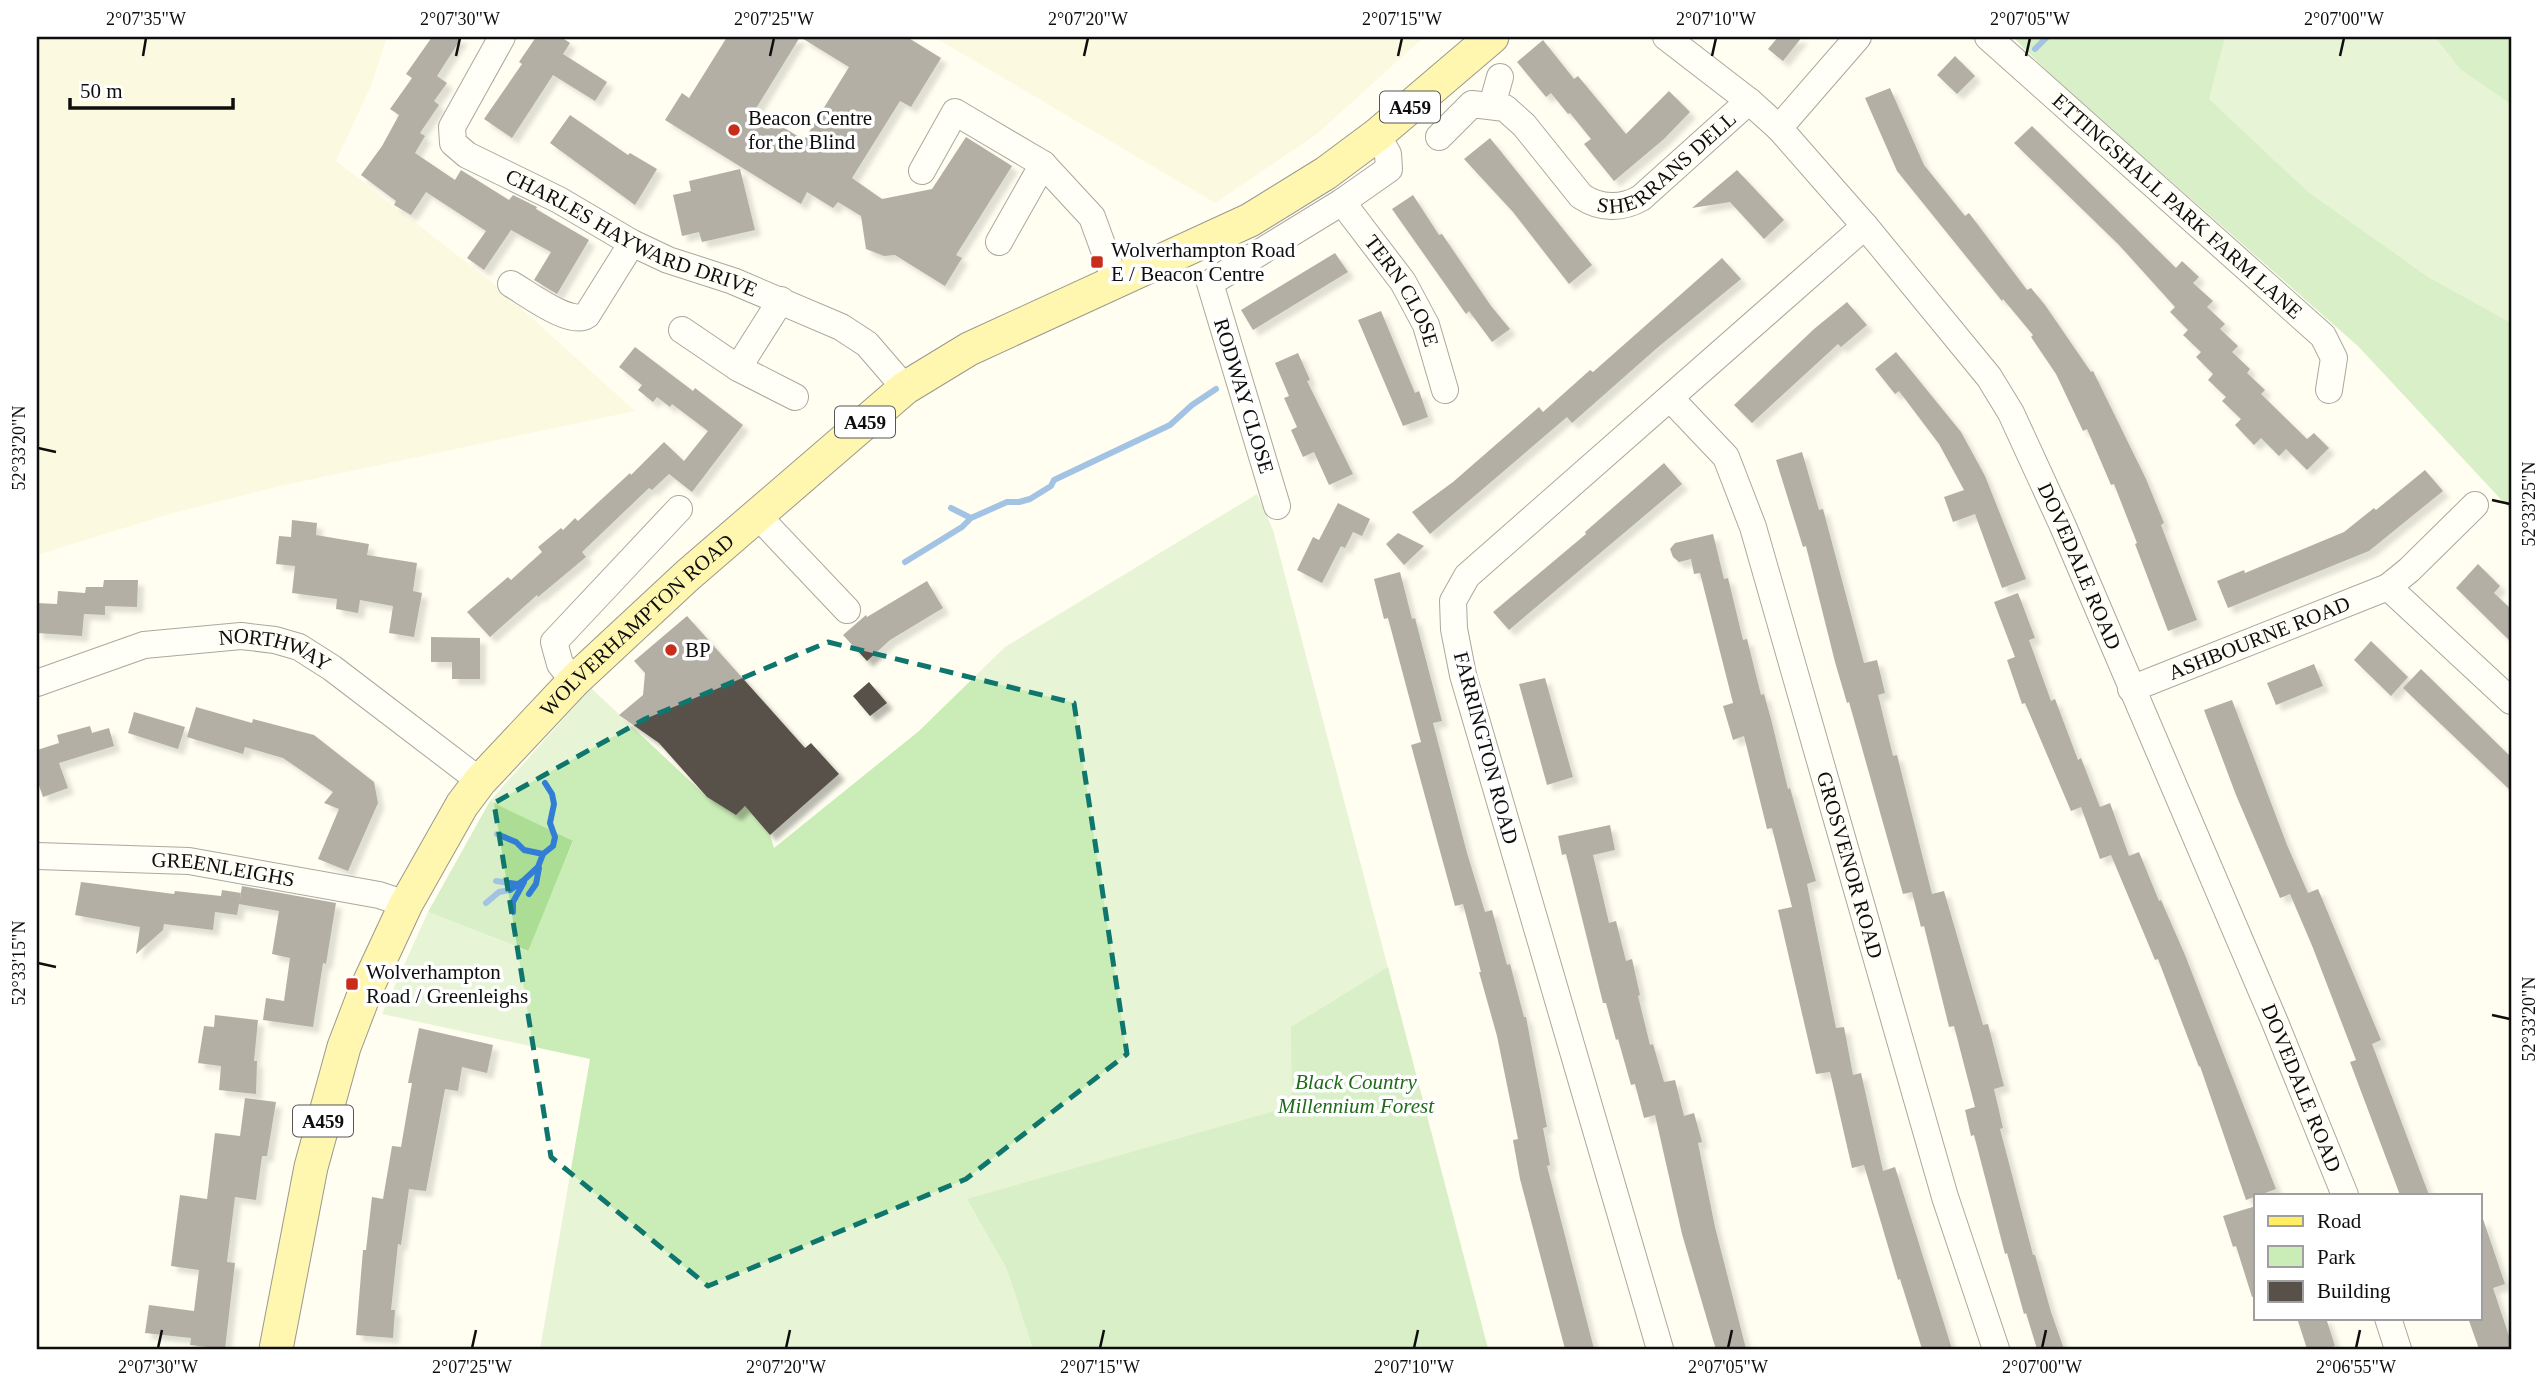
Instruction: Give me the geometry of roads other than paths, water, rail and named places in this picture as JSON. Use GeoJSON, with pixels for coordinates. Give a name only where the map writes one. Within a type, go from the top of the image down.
{"type":"FeatureCollection","features":[{"type":"Feature","properties":{"kind":"main road","name":"A459"},"geometry":{"type":"LineString","coordinates":[[1377,135],[1492,37]]}},
{"type":"Feature","properties":{"kind":"main road","name":"WOLVERHAMPTON ROAD"},"geometry":{"type":"LineString","coordinates":[[276,1349],[311,1167],[344,1047],[365,992],[406,904],[462,805],[480,781],[574,681],[688,575],[905,388],[969,349],[1250,220],[1326,173],[1377,135]]}},
{"type":"Feature","properties":{"kind":"street","name":"CHARLES HAYWARD DRIVE"},"geometry":{"type":"LineString","coordinates":[[502,37],[452,127],[453,143],[467,155],[559,200],[632,243],[668,260],[733,281],[841,327],[867,344],[905,388]]}},
{"type":"Feature","properties":{"kind":"street","name":"DOVEDALE ROAD"},"geometry":{"type":"LineString","coordinates":[[1666,37],[1749,101],[1779,128],[1865,226],[1989,377],[2011,413],[2062,524],[2274,1020],[2345,1194]]}},
{"type":"Feature","properties":{"kind":"street"},"geometry":{"type":"LineString","coordinates":[[1779,128],[1858,37]]}},
{"type":"Feature","properties":{"kind":"street","name":"ETTINGSHALL PARK FARM LANE"},"geometry":{"type":"LineString","coordinates":[[1988,37],[2323,336],[2334,358],[2329,390]]}},
{"type":"Feature","properties":{"kind":"street"},"geometry":{"type":"LineString","coordinates":[[1439,137],[1472,104],[1492,105],[1500,77]]}},
{"type":"Feature","properties":{"kind":"street","name":"SHERRANS DELL"},"geometry":{"type":"LineString","coordinates":[[1492,105],[1505,108],[1524,125],[1581,196],[1590,202],[1618,207],[1641,198],[1749,101]]}},
{"type":"Feature","properties":{"kind":"street"},"geometry":{"type":"LineString","coordinates":[[922,171],[955,111],[1043,164],[1092,217],[1116,283]]}},
{"type":"Feature","properties":{"kind":"street","name":"RODWAY CLOSE"},"geometry":{"type":"LineString","coordinates":[[1277,506],[1210,282],[1342,202],[1389,170],[1388,154],[1377,135]]}},
{"type":"Feature","properties":{"kind":"street"},"geometry":{"type":"LineString","coordinates":[[999,242],[1043,164]]}},
{"type":"Feature","properties":{"kind":"street","name":"TERN CLOSE"},"geometry":{"type":"LineString","coordinates":[[1342,202],[1403,282],[1426,325],[1445,390]]}},
{"type":"Feature","properties":{"kind":"street","name":"FARRINGTON ROAD"},"geometry":{"type":"LineString","coordinates":[[1660,1349],[1463,675],[1454,628],[1453,601],[1467,576],[1865,226]]}},
{"type":"Feature","properties":{"kind":"street"},"geometry":{"type":"LineString","coordinates":[[511,284],[564,316],[582,318],[587,315],[632,243]]}},
{"type":"Feature","properties":{"kind":"street"},"geometry":{"type":"LineString","coordinates":[[738,368],[780,300]]}},
{"type":"Feature","properties":{"kind":"street"},"geometry":{"type":"LineString","coordinates":[[682,330],[738,368],[796,397]]}},
{"type":"Feature","properties":{"kind":"street","name":"GROSVENOR ROAD"},"geometry":{"type":"LineString","coordinates":[[1670,398],[1726,457],[1753,527],[1945,1197],[1996,1349]]}},
{"type":"Feature","properties":{"kind":"street","name":"ASHBOURNE ROAD"},"geometry":{"type":"LineString","coordinates":[[2131,689],[2388,587],[2475,505]]}},
{"type":"Feature","properties":{"kind":"street"},"geometry":{"type":"LineString","coordinates":[[574,681],[560,664],[554,642],[679,509]]}},
{"type":"Feature","properties":{"kind":"street"},"geometry":{"type":"LineString","coordinates":[[757,515],[847,610]]}},
{"type":"Feature","properties":{"kind":"street"},"geometry":{"type":"LineString","coordinates":[[2388,587],[2511,701]]}},
{"type":"Feature","properties":{"kind":"street","name":"NORTHWAY"},"geometry":{"type":"LineString","coordinates":[[37,683],[144,645],[241,636],[275,640],[299,647],[332,668],[480,781]]}},
{"type":"Feature","properties":{"kind":"street","name":"GREENLEIGHS"},"geometry":{"type":"LineString","coordinates":[[37,856],[188,861],[379,895],[406,904]]}},
{"type":"Feature","properties":{"kind":"street"},"geometry":{"type":"LineString","coordinates":[[2389,1320],[2398,1349]]}},
{"type":"Feature","properties":{"kind":"waterway"},"geometry":{"type":"LineString","coordinates":[[2035,49],[2047,37]]}},
{"type":"Feature","properties":{"kind":"waterway"},"geometry":{"type":"LineString","coordinates":[[905,562],[962,527],[971,518],[1007,502],[1030,499],[1051,486],[1054,480],[1170,425],[1192,405],[1216,389]]}},
{"type":"Feature","properties":{"kind":"waterway"},"geometry":{"type":"LineString","coordinates":[[951,508],[971,518]]}},
{"type":"Feature","properties":{"kind":"waterway"},"geometry":{"type":"LineString","coordinates":[[486,903],[499,892],[510,890],[524,880],[538,867],[543,854],[553,846],[555,837],[550,823],[554,804],[552,794],[545,783]]}},
{"type":"Feature","properties":{"kind":"waterway"},"geometry":{"type":"LineString","coordinates":[[497,834],[516,842],[524,850],[543,854]]}},
{"type":"Feature","properties":{"kind":"waterway"},"geometry":{"type":"LineString","coordinates":[[529,894],[536,884],[539,868]]}},
{"type":"Feature","properties":{"kind":"waterway"},"geometry":{"type":"LineString","coordinates":[[496,881],[517,884]]}},
{"type":"Feature","properties":{"kind":"waterway"},"geometry":{"type":"LineString","coordinates":[[513,912],[513,902],[524,882]]}},
{"type":"Feature","properties":{"kind":"place","name":"Beacon Centre for the Blind"},"geometry":{"type":"Point","coordinates":[734,130]}},
{"type":"Feature","properties":{"kind":"place","name":"Wolverhampton Road E / Beacon Centre"},"geometry":{"type":"Point","coordinates":[1097,262]}},
{"type":"Feature","properties":{"kind":"place","name":"BP"},"geometry":{"type":"Point","coordinates":[671,650]}},
{"type":"Feature","properties":{"kind":"place","name":"Wolverhampton Road / Greenleighs"},"geometry":{"type":"Point","coordinates":[352,984]}},
{"type":"Feature","properties":{"kind":"park label","name":"Black Country Millennium Forest"},"geometry":{"type":"Point","coordinates":[1356,1094]}}]}
